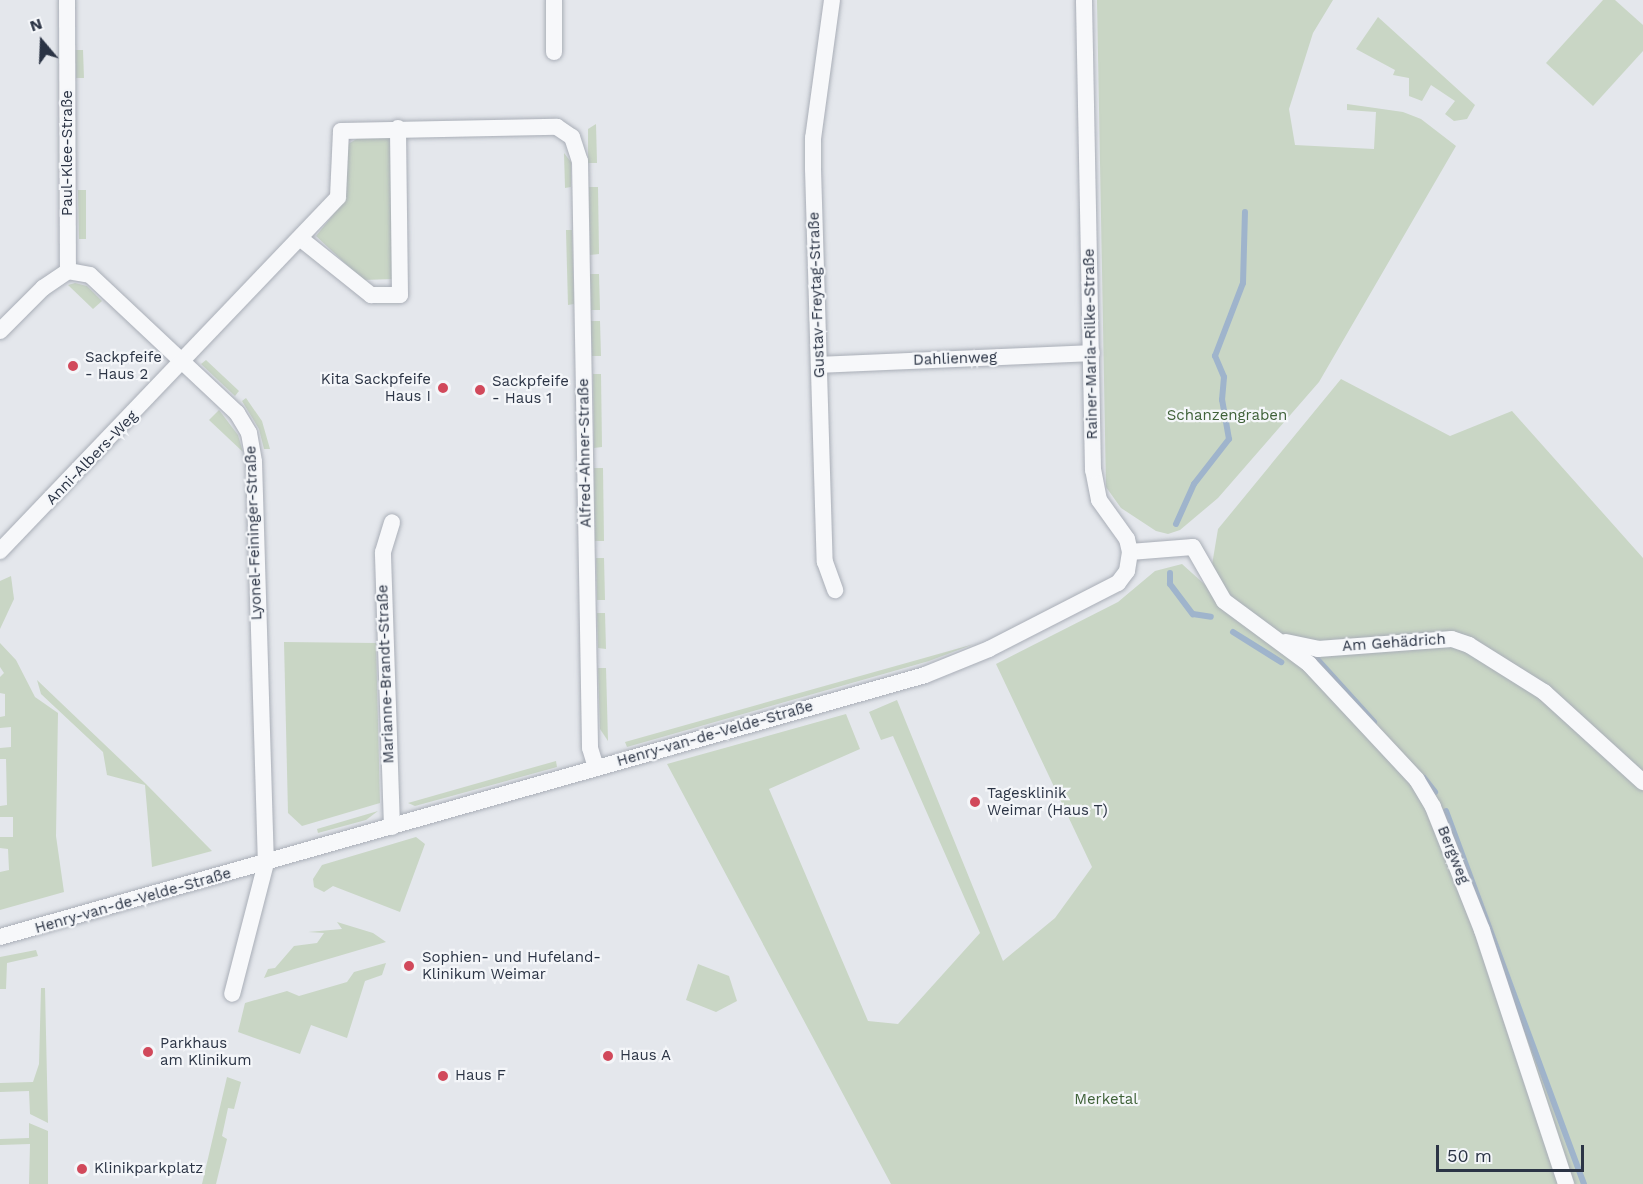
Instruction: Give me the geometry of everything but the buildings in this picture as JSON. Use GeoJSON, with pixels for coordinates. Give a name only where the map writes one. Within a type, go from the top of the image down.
{"type":"FeatureCollection","features":[{"type":"Feature","properties":{"kind":"street","name":"Paul-Klee-Straße"},"geometry":{"type":"LineString","coordinates":[[67,0],[68,271]]}},
{"type":"Feature","properties":{"kind":"street"},"geometry":{"type":"LineString","coordinates":[[554,0],[554,52]]}},
{"type":"Feature","properties":{"kind":"street","name":"Gustav-Freytag-Straße"},"geometry":{"type":"LineString","coordinates":[[832,0],[813,138],[825,562],[835,590]]}},
{"type":"Feature","properties":{"kind":"street","name":"Rainer-Maria-Rilke-Straße"},"geometry":{"type":"LineString","coordinates":[[1084,0],[1094,486],[1099,500],[1127,539],[1130,552]]}},
{"type":"Feature","properties":{"kind":"street","name":"Alfred-Ahner-Straße"},"geometry":{"type":"LineString","coordinates":[[398,129],[549,124],[572,137],[580,168],[590,748],[596,768]]}},
{"type":"Feature","properties":{"kind":"street"},"geometry":{"type":"LineString","coordinates":[[301,239],[371,295],[400,295],[398,129]]}},
{"type":"Feature","properties":{"kind":"street","name":"Anni-Albers-Weg"},"geometry":{"type":"LineString","coordinates":[[0,551],[183,364],[339,197],[341,131],[398,129]]}},
{"type":"Feature","properties":{"kind":"street"},"geometry":{"type":"LineString","coordinates":[[0,331],[43,288],[68,271]]}},
{"type":"Feature","properties":{"kind":"street","name":"Lyonel-Feininger-Straße"},"geometry":{"type":"LineString","coordinates":[[68,271],[90,275],[237,413],[253,445],[266,863]]}},
{"type":"Feature","properties":{"kind":"street","name":"Dahlienweg"},"geometry":{"type":"LineString","coordinates":[[819,365],[1092,353]]}},
{"type":"Feature","properties":{"kind":"street","name":"Marianne-Brandt-Straße"},"geometry":{"type":"LineString","coordinates":[[392,522],[383,552],[392,827]]}},
{"type":"Feature","properties":{"kind":"street","name":"Bergweg"},"geometry":{"type":"LineString","coordinates":[[1130,552],[1193,547],[1224,601],[1309,664],[1426,793],[1482,930],[1566,1184]]}},
{"type":"Feature","properties":{"kind":"street","name":"Henry-van-de-Velde-Straße"},"geometry":{"type":"LineString","coordinates":[[0,937],[266,863],[936,670],[1104,593],[1127,571],[1130,552]]}},
{"type":"Feature","properties":{"kind":"street","name":"Am Gehädrich"},"geometry":{"type":"LineString","coordinates":[[1276,639],[1318,648],[1430,639],[1452,639],[1469,645],[1545,692],[1643,782]]}},
{"type":"Feature","properties":{"kind":"street"},"geometry":{"type":"LineString","coordinates":[[232,994],[266,863]]}},
{"type":"Feature","properties":{"kind":"green space","name":"Schanzengraben"},"geometry":{"type":"Polygon","coordinates":[[[1097,0],[1333,0],[1313,33],[1289,109],[1295,145],[1374,149],[1376,112],[1347,110],[1347,104],[1403,112],[1421,119],[1456,146],[1319,382],[1218,498],[1180,530],[1168,534],[1156,531],[1121,508],[1106,487],[1097,0]]]}},
{"type":"Feature","properties":{"kind":"green space"},"geometry":{"type":"Polygon","coordinates":[[[1603,0],[1615,0],[1643,25],[1643,51],[1593,106],[1546,63],[1603,0]]]}},
{"type":"Feature","properties":{"kind":"green space"},"geometry":{"type":"Polygon","coordinates":[[[1378,17],[1475,105],[1467,119],[1454,121],[1445,114],[1455,101],[1431,85],[1422,101],[1409,96],[1409,78],[1393,75],[1395,70],[1356,49],[1378,17]]]}},
{"type":"Feature","properties":{"kind":"green space"},"geometry":{"type":"Polygon","coordinates":[[[75,50],[83,50],[84,78],[76,78],[75,50]]]}},
{"type":"Feature","properties":{"kind":"green space"},"geometry":{"type":"Polygon","coordinates":[[[596,124],[597,163],[588,163],[588,129],[596,124]]]}},
{"type":"Feature","properties":{"kind":"green space"},"geometry":{"type":"Polygon","coordinates":[[[392,135],[394,279],[363,280],[316,236],[345,200],[348,144],[360,137],[392,135]]]}},
{"type":"Feature","properties":{"kind":"green space"},"geometry":{"type":"Polygon","coordinates":[[[564,153],[571,162],[571,187],[565,188],[564,153]]]}},
{"type":"Feature","properties":{"kind":"green space"},"geometry":{"type":"Polygon","coordinates":[[[589,187],[598,187],[599,254],[590,255],[589,187]]]}},
{"type":"Feature","properties":{"kind":"green space"},"geometry":{"type":"Polygon","coordinates":[[[78,190],[86,190],[86,239],[79,239],[78,190]]]}},
{"type":"Feature","properties":{"kind":"green space"},"geometry":{"type":"Polygon","coordinates":[[[566,230],[572,230],[574,304],[568,305],[566,230]]]}},
{"type":"Feature","properties":{"kind":"green space"},"geometry":{"type":"Polygon","coordinates":[[[590,274],[599,274],[600,310],[591,310],[590,274]]]}},
{"type":"Feature","properties":{"kind":"green space"},"geometry":{"type":"Polygon","coordinates":[[[75,283],[87,286],[102,301],[93,309],[68,285],[75,283]]]}},
{"type":"Feature","properties":{"kind":"green space"},"geometry":{"type":"Polygon","coordinates":[[[591,321],[600,321],[601,356],[592,356],[591,321]]]}},
{"type":"Feature","properties":{"kind":"green space"},"geometry":{"type":"Polygon","coordinates":[[[206,360],[239,391],[235,396],[201,364],[206,360]]]}},
{"type":"Feature","properties":{"kind":"green space"},"geometry":{"type":"Polygon","coordinates":[[[593,374],[601,374],[602,447],[594,448],[593,374]]]}},
{"type":"Feature","properties":{"kind":"green space","name":"Merketal"},"geometry":{"type":"Polygon","coordinates":[[[1341,379],[1450,436],[1512,411],[1643,558],[1643,1184],[891,1184],[667,764],[846,714],[860,749],[769,789],[868,1021],[898,1024],[980,933],[893,736],[881,740],[869,712],[897,700],[1003,961],[1055,918],[1092,867],[996,664],[1118,602],[1155,571],[1182,564],[1222,600],[1212,565],[1218,529],[1341,379]]]}},
{"type":"Feature","properties":{"kind":"green space"},"geometry":{"type":"Polygon","coordinates":[[[246,398],[262,421],[270,449],[264,449],[259,429],[242,401],[246,398]]]}},
{"type":"Feature","properties":{"kind":"green space"},"geometry":{"type":"Polygon","coordinates":[[[219,410],[238,435],[243,452],[209,420],[219,410]]]}},
{"type":"Feature","properties":{"kind":"green space"},"geometry":{"type":"Polygon","coordinates":[[[594,468],[603,468],[604,541],[595,541],[594,468]]]}},
{"type":"Feature","properties":{"kind":"green space"},"geometry":{"type":"Polygon","coordinates":[[[596,558],[604,558],[605,600],[597,600],[596,558]]]}},
{"type":"Feature","properties":{"kind":"green space"},"geometry":{"type":"Polygon","coordinates":[[[11,576],[14,599],[0,629],[0,581],[11,576]]]}},
{"type":"Feature","properties":{"kind":"green space"},"geometry":{"type":"Polygon","coordinates":[[[597,613],[605,613],[606,649],[598,648],[597,613]]]}},
{"type":"Feature","properties":{"kind":"green space"},"geometry":{"type":"Polygon","coordinates":[[[284,642],[376,643],[380,803],[302,826],[288,813],[284,642]]]}},
{"type":"Feature","properties":{"kind":"green space"},"geometry":{"type":"Polygon","coordinates":[[[0,643],[16,660],[35,697],[58,713],[56,836],[64,892],[0,910],[0,872],[9,870],[8,849],[0,848],[0,837],[13,837],[13,817],[0,817],[0,806],[7,805],[6,759],[0,759],[0,748],[11,747],[11,727],[0,728],[0,717],[5,716],[5,694],[0,693],[0,677],[4,673],[0,667],[0,643]]]}},
{"type":"Feature","properties":{"kind":"green space"},"geometry":{"type":"Polygon","coordinates":[[[974,644],[929,661],[627,747],[625,742],[974,644]]]}},
{"type":"Feature","properties":{"kind":"green space"},"geometry":{"type":"Polygon","coordinates":[[[598,668],[606,668],[608,741],[600,729],[598,668]]]}},
{"type":"Feature","properties":{"kind":"green space"},"geometry":{"type":"Polygon","coordinates":[[[37,680],[146,784],[212,851],[152,867],[145,785],[107,775],[103,752],[41,694],[37,680]]]}},
{"type":"Feature","properties":{"kind":"green space"},"geometry":{"type":"Polygon","coordinates":[[[556,761],[557,767],[415,806],[408,803],[556,761]]]}},
{"type":"Feature","properties":{"kind":"green space"},"geometry":{"type":"Polygon","coordinates":[[[378,811],[366,820],[318,833],[317,829],[378,811]]]}},
{"type":"Feature","properties":{"kind":"green space"},"geometry":{"type":"Polygon","coordinates":[[[416,837],[425,844],[400,912],[333,886],[324,892],[314,887],[313,879],[322,865],[416,837]]]}},
{"type":"Feature","properties":{"kind":"green space"},"geometry":{"type":"Polygon","coordinates":[[[337,922],[373,933],[386,942],[264,978],[268,969],[275,968],[294,946],[317,943],[324,933],[308,932],[342,929],[337,922]]]}},
{"type":"Feature","properties":{"kind":"green space"},"geometry":{"type":"Polygon","coordinates":[[[36,950],[38,956],[7,963],[6,989],[0,989],[0,957],[36,950]]]}},
{"type":"Feature","properties":{"kind":"green space"},"geometry":{"type":"Polygon","coordinates":[[[386,963],[382,975],[365,981],[347,1038],[311,1025],[300,1054],[238,1032],[245,1003],[287,991],[299,996],[347,982],[354,972],[386,963]]]}},
{"type":"Feature","properties":{"kind":"green space"},"geometry":{"type":"Polygon","coordinates":[[[698,964],[729,976],[737,1001],[716,1012],[686,1000],[698,964]]]}},
{"type":"Feature","properties":{"kind":"green space"},"geometry":{"type":"Polygon","coordinates":[[[41,988],[45,988],[48,1123],[30,1114],[29,1091],[0,1092],[0,1083],[33,1082],[39,1064],[41,988]]]}},
{"type":"Feature","properties":{"kind":"green space"},"geometry":{"type":"Polygon","coordinates":[[[227,1077],[241,1082],[234,1109],[228,1108],[222,1136],[227,1139],[216,1184],[202,1184],[227,1077]]]}},
{"type":"Feature","properties":{"kind":"green space"},"geometry":{"type":"Polygon","coordinates":[[[29,1123],[48,1131],[48,1184],[29,1184],[30,1144],[0,1145],[0,1139],[29,1138],[29,1123]]]}},
{"type":"Feature","properties":{"kind":"waterway"},"geometry":{"type":"LineString","coordinates":[[1176,524],[1194,484],[1229,439],[1222,400],[1224,377],[1215,356],[1243,283],[1245,212]]}},
{"type":"Feature","properties":{"kind":"waterway"},"geometry":{"type":"LineString","coordinates":[[1170,573],[1170,584],[1193,614],[1211,617]]}},
{"type":"Feature","properties":{"kind":"waterway"},"geometry":{"type":"LineString","coordinates":[[1233,632],[1281,662]]}},
{"type":"Feature","properties":{"kind":"waterway"},"geometry":{"type":"LineString","coordinates":[[1317,659],[1374,722]]}},
{"type":"Feature","properties":{"kind":"waterway"},"geometry":{"type":"LineString","coordinates":[[1424,778],[1435,792]]}},
{"type":"Feature","properties":{"kind":"waterway"},"geometry":{"type":"LineString","coordinates":[[1446,811],[1584,1184]]}},
{"type":"Feature","properties":{"kind":"place","name":"Sackpfeife - Haus 2"},"geometry":{"type":"Point","coordinates":[73,366]}},
{"type":"Feature","properties":{"kind":"place","name":"Kita Sackpfeife Haus I"},"geometry":{"type":"Point","coordinates":[443,388]}},
{"type":"Feature","properties":{"kind":"place","name":"Sackpfeife - Haus 1"},"geometry":{"type":"Point","coordinates":[480,390]}},
{"type":"Feature","properties":{"kind":"place","name":"Tagesklinik Weimar (Haus T)"},"geometry":{"type":"Point","coordinates":[975,802]}},
{"type":"Feature","properties":{"kind":"place","name":"Sophien- und Hufeland- Klinikum Weimar"},"geometry":{"type":"Point","coordinates":[409,966]}},
{"type":"Feature","properties":{"kind":"place","name":"Parkhaus am Klinikum"},"geometry":{"type":"Point","coordinates":[148,1052]}},
{"type":"Feature","properties":{"kind":"place","name":"Haus A"},"geometry":{"type":"Point","coordinates":[608,1056]}},
{"type":"Feature","properties":{"kind":"place","name":"Haus F"},"geometry":{"type":"Point","coordinates":[443,1076]}},
{"type":"Feature","properties":{"kind":"place","name":"Klinikparkplatz"},"geometry":{"type":"Point","coordinates":[82,1169]}}]}
